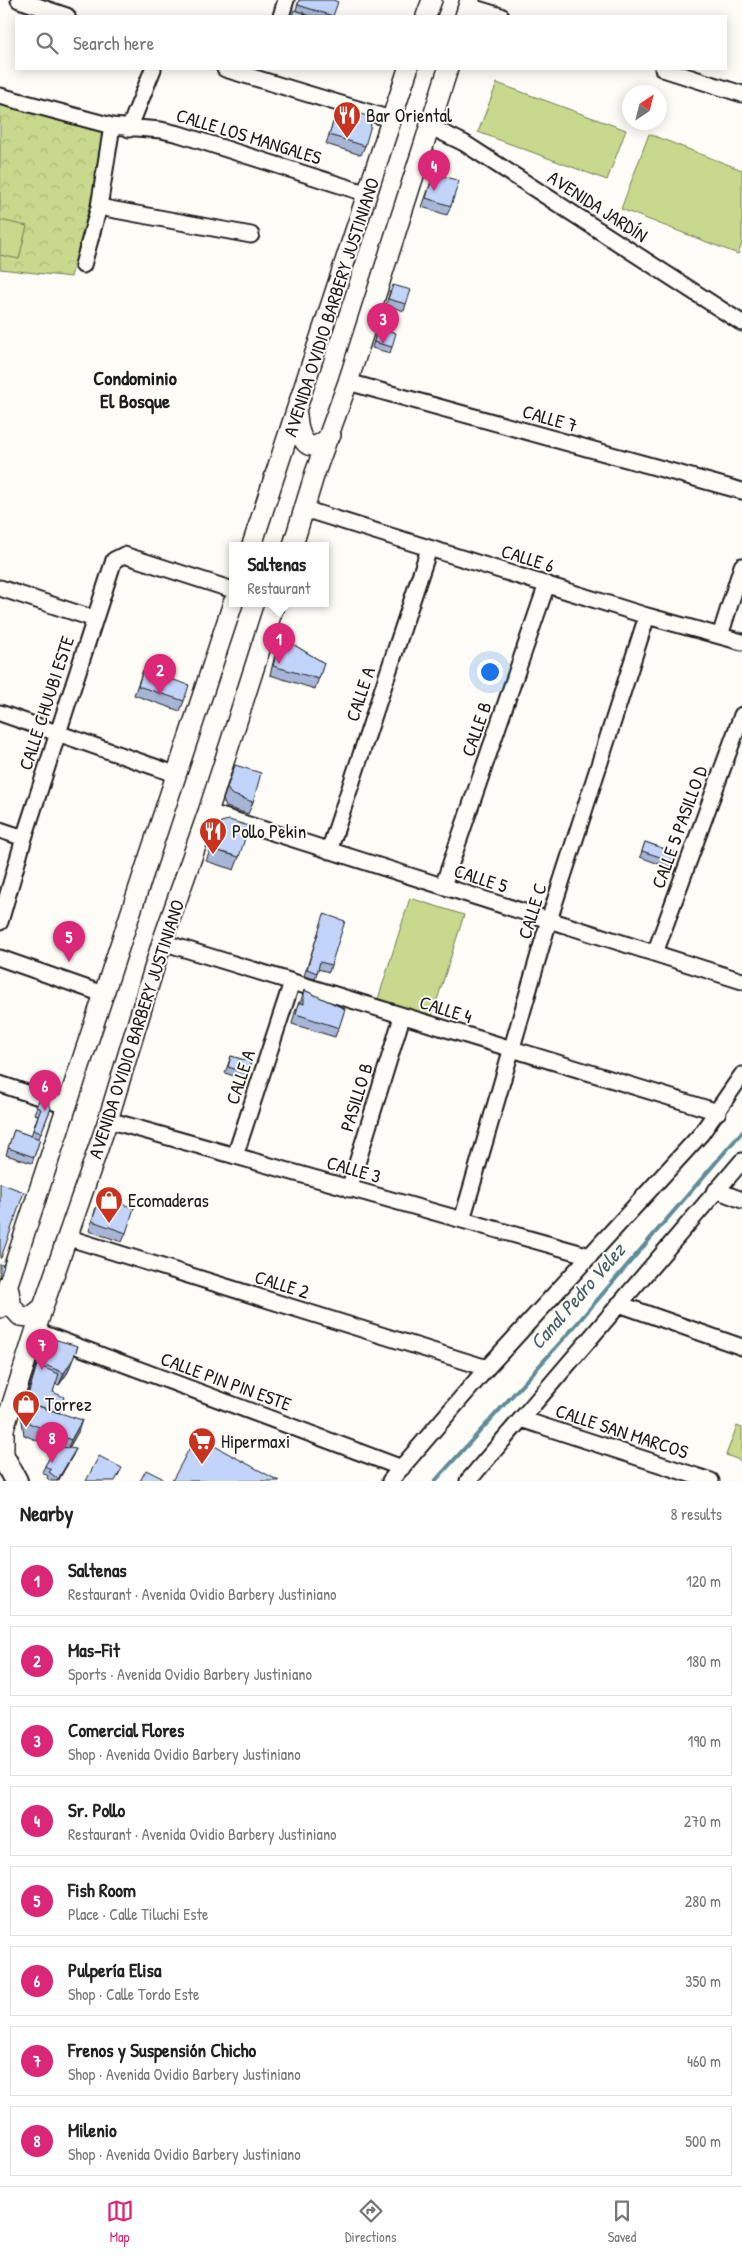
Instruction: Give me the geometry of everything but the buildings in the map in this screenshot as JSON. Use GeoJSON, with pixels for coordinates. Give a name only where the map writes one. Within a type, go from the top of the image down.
{"type":"FeatureCollection","features":[{"type":"Feature","properties":{"kind":"highway"},"geometry":{"type":"LineString","coordinates":[[2,1454],[16,1481]]}},
{"type":"Feature","properties":{"kind":"main road"},"geometry":{"type":"LineString","coordinates":[[426,15],[432,0]]}},
{"type":"Feature","properties":{"kind":"main road","name":"AVENIDA OVIDIO BARBERY JUSTINIANO"},"geometry":{"type":"LineString","coordinates":[[253,542],[408,70]]}},
{"type":"Feature","properties":{"kind":"main road","name":"AVENIDA OVIDIO BARBERY JUSTINIANO"},"geometry":{"type":"LineString","coordinates":[[294,542],[315,473],[348,382],[428,126],[448,70]]}},
{"type":"Feature","properties":{"kind":"main road"},"geometry":{"type":"LineString","coordinates":[[297,411],[300,437],[306,444],[314,446],[322,444],[330,435]]}},
{"type":"Feature","properties":{"kind":"main road"},"geometry":{"type":"LineString","coordinates":[[281,458],[290,450],[296,448],[303,450],[312,462],[315,473]]}},
{"type":"Feature","properties":{"kind":"main road"},"geometry":{"type":"LineString","coordinates":[[0,1308],[232,607]]}},
{"type":"Feature","properties":{"kind":"main road","name":"AVENIDA OVIDIO BARBERY JUSTINIANO"},"geometry":{"type":"LineString","coordinates":[[2,1454],[4,1429],[43,1307],[108,1120],[162,942],[208,812],[274,607]]}},
{"type":"Feature","properties":{"kind":"main road"},"geometry":{"type":"LineString","coordinates":[[8,1284],[12,1307],[20,1316],[30,1317],[43,1307]]}},
{"type":"Feature","properties":{"kind":"street"},"geometry":{"type":"LineString","coordinates":[[19,0],[50,5],[65,15]]}},
{"type":"Feature","properties":{"kind":"street"},"geometry":{"type":"LineString","coordinates":[[281,15],[286,0]]}},
{"type":"Feature","properties":{"kind":"street"},"geometry":{"type":"LineString","coordinates":[[468,7],[497,15]]}},
{"type":"Feature","properties":{"kind":"street"},"geometry":{"type":"LineString","coordinates":[[129,129],[153,70]]}},
{"type":"Feature","properties":{"kind":"street"},"geometry":{"type":"LineString","coordinates":[[233,70],[263,74],[391,119]]}},
{"type":"Feature","properties":{"kind":"street"},"geometry":{"type":"LineString","coordinates":[[667,70],[742,94]]}},
{"type":"Feature","properties":{"kind":"street","name":"CALLE LOS MANGALES"},"geometry":{"type":"LineString","coordinates":[[0,96],[112,126],[129,129],[161,130],[179,134],[368,194]]}},
{"type":"Feature","properties":{"kind":"street"},"geometry":{"type":"LineString","coordinates":[[83,264],[99,207],[112,126]]}},
{"type":"Feature","properties":{"kind":"street","name":"AVENIDA JARDÍN"},"geometry":{"type":"LineString","coordinates":[[428,126],[464,143],[742,323]]}},
{"type":"Feature","properties":{"kind":"street"},"geometry":{"type":"LineString","coordinates":[[99,207],[251,235]]}},
{"type":"Feature","properties":{"kind":"street","name":"CALLE 7"},"geometry":{"type":"LineString","coordinates":[[348,382],[742,491]]}},
{"type":"Feature","properties":{"kind":"street","name":"CALLE 6"},"geometry":{"type":"LineString","coordinates":[[304,509],[647,616],[742,642]]}},
{"type":"Feature","properties":{"kind":"street","name":"CALLE A"},"geometry":{"type":"LineString","coordinates":[[329,851],[429,549]]}},
{"type":"Feature","properties":{"kind":"street","name":"CALLE CHUUBI ESTE"},"geometry":{"type":"LineString","coordinates":[[0,922],[24,838],[114,560],[118,556],[124,555],[229,589]]}},
{"type":"Feature","properties":{"kind":"street"},"geometry":{"type":"LineString","coordinates":[[720,636],[742,566]]}},
{"type":"Feature","properties":{"kind":"street","name":"CALLE B"},"geometry":{"type":"LineString","coordinates":[[443,886],[547,584]]}},
{"type":"Feature","properties":{"kind":"street"},"geometry":{"type":"LineString","coordinates":[[0,588],[95,619]]}},
{"type":"Feature","properties":{"kind":"street","name":"CALLE C"},"geometry":{"type":"LineString","coordinates":[[462,1220],[550,920],[647,616]]}},
{"type":"Feature","properties":{"kind":"street"},"geometry":{"type":"LineString","coordinates":[[0,713],[176,774]]}},
{"type":"Feature","properties":{"kind":"street","name":"CALLE 5 PASILLO D"},"geometry":{"type":"LineString","coordinates":[[654,953],[742,715]]}},
{"type":"Feature","properties":{"kind":"street","name":"CALLE 5"},"geometry":{"type":"LineString","coordinates":[[208,812],[742,981]]}},
{"type":"Feature","properties":{"kind":"street"},"geometry":{"type":"LineString","coordinates":[[0,830],[24,838]]}},
{"type":"Feature","properties":{"kind":"street","name":"CALLE 4"},"geometry":{"type":"LineString","coordinates":[[162,942],[718,1112]]}},
{"type":"Feature","properties":{"kind":"street"},"geometry":{"type":"LineString","coordinates":[[0,958],[103,994]]}},
{"type":"Feature","properties":{"kind":"street","name":"CALLE A"},"geometry":{"type":"LineString","coordinates":[[235,1156],[292,982]]}},
{"type":"Feature","properties":{"kind":"street","name":"PASILLO B"},"geometry":{"type":"LineString","coordinates":[[349,1189],[402,1016]]}},
{"type":"Feature","properties":{"kind":"street"},"geometry":{"type":"LineString","coordinates":[[390,1481],[487,1368],[701,1134],[742,1075]]}},
{"type":"Feature","properties":{"kind":"street"},"geometry":{"type":"LineString","coordinates":[[0,1084],[66,1106]]}},
{"type":"Feature","properties":{"kind":"street","name":"CALLE 3"},"geometry":{"type":"LineString","coordinates":[[108,1120],[590,1256]]}},
{"type":"Feature","properties":{"kind":"street"},"geometry":{"type":"LineString","coordinates":[[468,1481],[742,1161]]}},
{"type":"Feature","properties":{"kind":"street"},"geometry":{"type":"LineString","coordinates":[[716,1190],[742,1200]]}},
{"type":"Feature","properties":{"kind":"street","name":"CALLE 2"},"geometry":{"type":"LineString","coordinates":[[66,1237],[487,1368]]}},
{"type":"Feature","properties":{"kind":"street"},"geometry":{"type":"LineString","coordinates":[[619,1304],[742,1348]]}},
{"type":"Feature","properties":{"kind":"street","name":"CALLE PIN PIN ESTE"},"geometry":{"type":"LineString","coordinates":[[36,1331],[402,1468]]}},
{"type":"Feature","properties":{"kind":"street","name":"CALLE SAN MARCOS"},"geometry":{"type":"LineString","coordinates":[[521,1419],[711,1481]]}},
{"type":"Feature","properties":{"kind":"green space"},"geometry":{"type":"Polygon","coordinates":[[[497,83],[626,130],[607,180],[478,132],[497,83]]]}},
{"type":"Feature","properties":{"kind":"green space"},"geometry":{"type":"Polygon","coordinates":[[[0,101],[102,130],[107,138],[71,277],[0,269],[0,101]]]}},
{"type":"Feature","properties":{"kind":"green space"},"geometry":{"type":"Polygon","coordinates":[[[649,134],[742,170],[742,243],[738,254],[621,209],[649,134]]]}},
{"type":"Feature","properties":{"kind":"green space"},"geometry":{"type":"Polygon","coordinates":[[[0,220],[27,226],[19,259],[0,255],[0,220]]]}},
{"type":"Feature","properties":{"kind":"green space"},"geometry":{"type":"Polygon","coordinates":[[[410,898],[464,915],[432,1016],[378,999],[410,898]]]}},
{"type":"Feature","properties":{"kind":"green space"},"geometry":{"type":"Polygon","coordinates":[[[737,1426],[742,1428],[742,1461],[726,1455],[737,1426]]]}},
{"type":"Feature","properties":{"kind":"waterway","name":"Canal Pedro Velez"},"geometry":{"type":"LineString","coordinates":[[435,1481],[568,1334],[742,1132]]}},
{"type":"Feature","properties":{"kind":"place","name":"Bar Oriental"},"geometry":{"type":"Point","coordinates":[347,139]}},
{"type":"Feature","properties":{"kind":"place","name":"Sr. Pollo"},"geometry":{"type":"Point","coordinates":[434,191]}},
{"type":"Feature","properties":{"kind":"place","name":"Comercial Flores"},"geometry":{"type":"Point","coordinates":[383,344]}},
{"type":"Feature","properties":{"kind":"place","name":"Saltenas"},"geometry":{"type":"Point","coordinates":[279,664]}},
{"type":"Feature","properties":{"kind":"place","name":"Mas-Fit"},"geometry":{"type":"Point","coordinates":[160,695]}},
{"type":"Feature","properties":{"kind":"place","name":"Pollo Pekin"},"geometry":{"type":"Point","coordinates":[213,855]}},
{"type":"Feature","properties":{"kind":"place","name":"Fish Room"},"geometry":{"type":"Point","coordinates":[69,962]}},
{"type":"Feature","properties":{"kind":"place","name":"Pulpería Elisa"},"geometry":{"type":"Point","coordinates":[45,1111]}},
{"type":"Feature","properties":{"kind":"place","name":"Ecomaderas"},"geometry":{"type":"Point","coordinates":[109,1224]}},
{"type":"Feature","properties":{"kind":"place","name":"Frenos y Suspensión Chicho"},"geometry":{"type":"Point","coordinates":[42,1370]}},
{"type":"Feature","properties":{"kind":"place","name":"Torrez"},"geometry":{"type":"Point","coordinates":[26,1428]}},
{"type":"Feature","properties":{"kind":"place","name":"Milenio"},"geometry":{"type":"Point","coordinates":[52,1463]}},
{"type":"Feature","properties":{"kind":"place","name":"Hipermaxi"},"geometry":{"type":"Point","coordinates":[202,1465]}},
{"type":"Feature","properties":{"kind":"district","name":"Condominio El Bosque"},"geometry":{"type":"Point","coordinates":[135,388]}}]}
